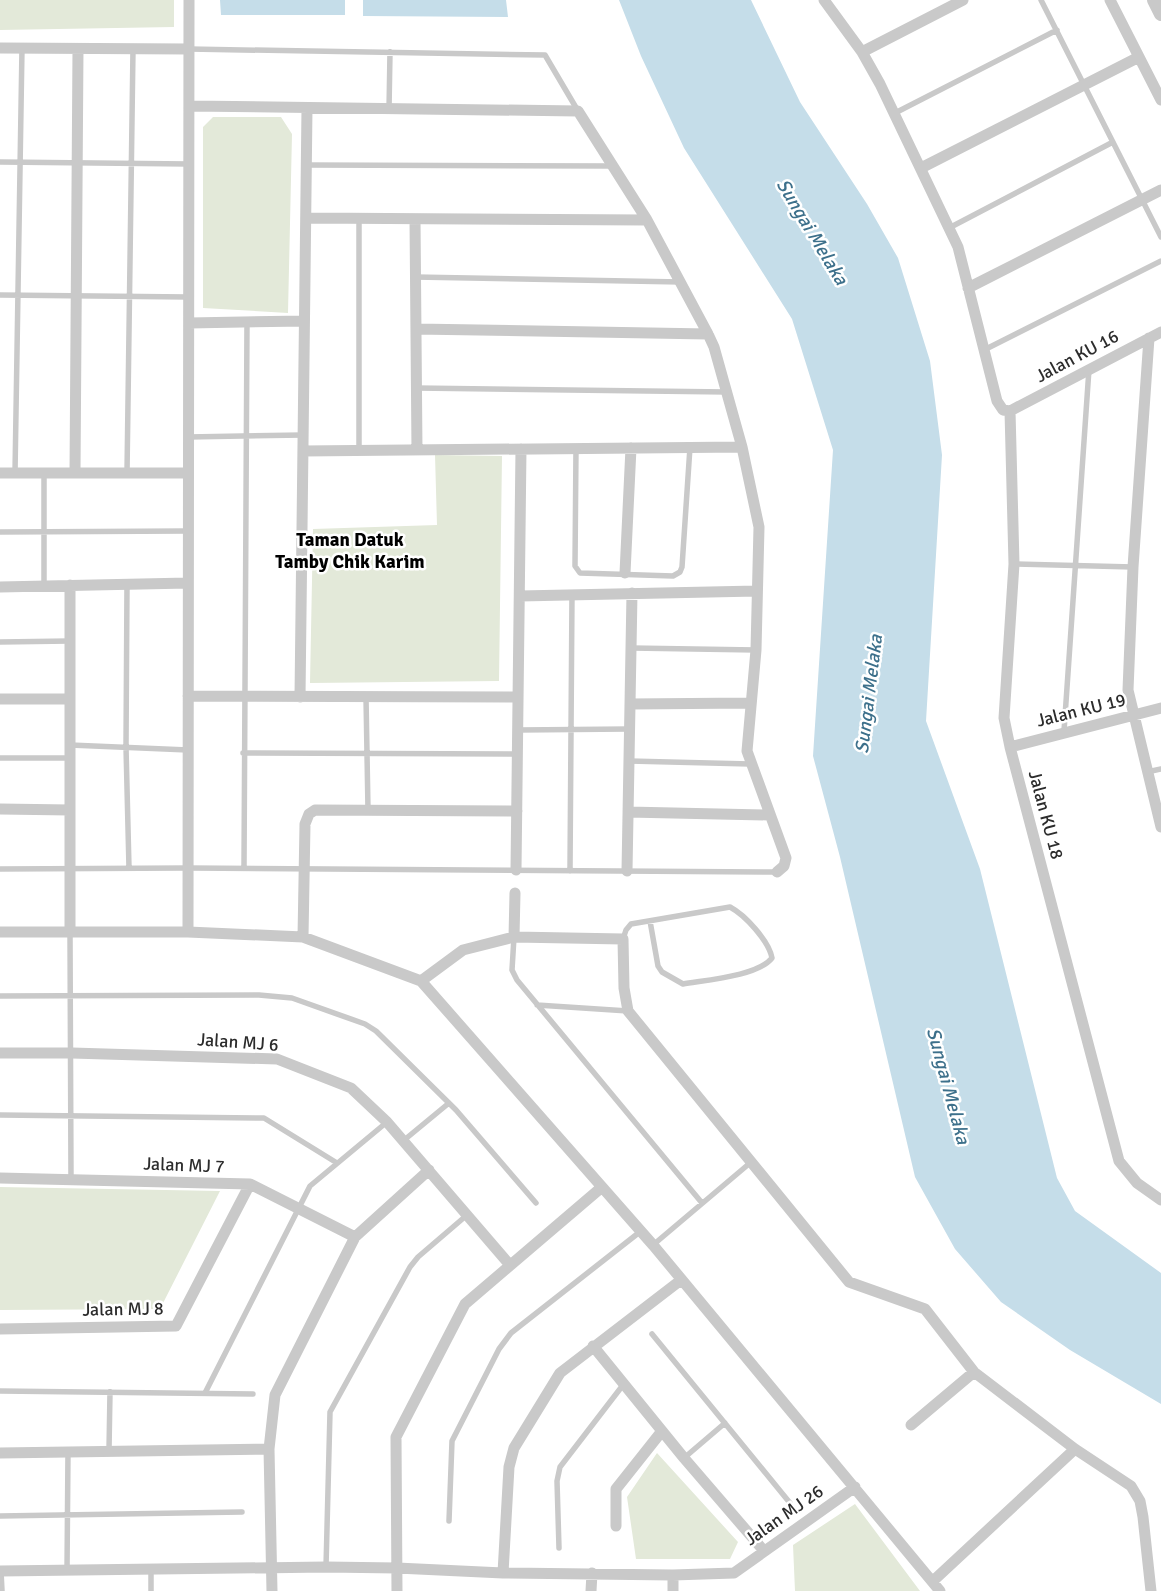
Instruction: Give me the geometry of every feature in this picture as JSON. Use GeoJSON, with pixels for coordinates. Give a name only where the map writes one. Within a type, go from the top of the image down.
{"type":"FeatureCollection","features":[{"type":"Feature","properties":{"kind":"street"},"geometry":{"type":"LineString","coordinates":[[188,932],[189,0]]}},
{"type":"Feature","properties":{"kind":"street"},"geometry":{"type":"LineString","coordinates":[[824,0],[862,52],[895,113],[958,246],[997,401],[1003,410],[1010,412]]}},
{"type":"Feature","properties":{"kind":"street"},"geometry":{"type":"LineString","coordinates":[[862,52],[963,0]]}},
{"type":"Feature","properties":{"kind":"street"},"geometry":{"type":"LineString","coordinates":[[1110,0],[1161,100]]}},
{"type":"Feature","properties":{"kind":"street"},"geometry":{"type":"LineString","coordinates":[[1154,0],[1161,14]]}},
{"type":"Feature","properties":{"kind":"street"},"geometry":{"type":"LineString","coordinates":[[0,48],[189,49]]}},
{"type":"Feature","properties":{"kind":"street"},"geometry":{"type":"LineString","coordinates":[[75,473],[78,49]]}},
{"type":"Feature","properties":{"kind":"street"},"geometry":{"type":"LineString","coordinates":[[921,168],[1139,57]]}},
{"type":"Feature","properties":{"kind":"street"},"geometry":{"type":"LineString","coordinates":[[188,106],[578,111],[647,220],[682,282],[708,334],[742,447],[759,527],[756,650],[747,750],[750,764],[786,858],[784,866],[777,872]]}},
{"type":"Feature","properties":{"kind":"street"},"geometry":{"type":"LineString","coordinates":[[300,697],[307,108]]}},
{"type":"Feature","properties":{"kind":"street"},"geometry":{"type":"LineString","coordinates":[[968,288],[1161,190]]}},
{"type":"Feature","properties":{"kind":"street"},"geometry":{"type":"LineString","coordinates":[[306,218],[647,220]]}},
{"type":"Feature","properties":{"kind":"street"},"geometry":{"type":"LineString","coordinates":[[415,219],[417,450]]}},
{"type":"Feature","properties":{"kind":"street"},"geometry":{"type":"LineString","coordinates":[[189,323],[304,321]]}},
{"type":"Feature","properties":{"kind":"street"},"geometry":{"type":"LineString","coordinates":[[416,330],[708,334]]}},
{"type":"Feature","properties":{"kind":"street","name":"Jalan KU 16"},"geometry":{"type":"LineString","coordinates":[[1010,412],[1161,332]]}},
{"type":"Feature","properties":{"kind":"street"},"geometry":{"type":"LineString","coordinates":[[1149,338],[1133,567],[1128,690],[1161,827]]}},
{"type":"Feature","properties":{"kind":"street","name":"Jalan KU 18"},"geometry":{"type":"LineString","coordinates":[[1010,412],[1014,564],[1004,718],[1119,1161],[1137,1183],[1161,1200]]}},
{"type":"Feature","properties":{"kind":"street"},"geometry":{"type":"LineString","coordinates":[[303,451],[742,447]]}},
{"type":"Feature","properties":{"kind":"street"},"geometry":{"type":"LineString","coordinates":[[626,572],[631,448]]}},
{"type":"Feature","properties":{"kind":"street"},"geometry":{"type":"LineString","coordinates":[[516,870],[522,449]]}},
{"type":"Feature","properties":{"kind":"street"},"geometry":{"type":"LineString","coordinates":[[0,473],[188,473]]}},
{"type":"Feature","properties":{"kind":"street"},"geometry":{"type":"LineString","coordinates":[[0,587],[188,583]]}},
{"type":"Feature","properties":{"kind":"street"},"geometry":{"type":"LineString","coordinates":[[70,585],[70,932]]}},
{"type":"Feature","properties":{"kind":"street"},"geometry":{"type":"LineString","coordinates":[[520,596],[757,591]]}},
{"type":"Feature","properties":{"kind":"street"},"geometry":{"type":"LineString","coordinates":[[627,871],[632,593]]}},
{"type":"Feature","properties":{"kind":"street"},"geometry":{"type":"LineString","coordinates":[[188,696],[518,697]]}},
{"type":"Feature","properties":{"kind":"street"},"geometry":{"type":"LineString","coordinates":[[0,699],[70,699]]}},
{"type":"Feature","properties":{"kind":"street"},"geometry":{"type":"LineString","coordinates":[[630,704],[750,703]]}},
{"type":"Feature","properties":{"kind":"street","name":"Jalan KU 19"},"geometry":{"type":"LineString","coordinates":[[1010,747],[1064,731],[1161,708]]}},
{"type":"Feature","properties":{"kind":"street"},"geometry":{"type":"LineString","coordinates":[[0,809],[70,810]]}},
{"type":"Feature","properties":{"kind":"street"},"geometry":{"type":"LineString","coordinates":[[304,936],[305,824],[309,814],[315,810],[517,811]]}},
{"type":"Feature","properties":{"kind":"street"},"geometry":{"type":"LineString","coordinates":[[628,812],[770,815]]}},
{"type":"Feature","properties":{"kind":"street"},"geometry":{"type":"LineString","coordinates":[[514,937],[515,893]]}},
{"type":"Feature","properties":{"kind":"street"},"geometry":{"type":"LineString","coordinates":[[0,932],[188,932],[304,936],[422,981],[641,1232],[940,1591]]}},
{"type":"Feature","properties":{"kind":"street"},"geometry":{"type":"LineString","coordinates":[[422,981],[463,950],[514,937],[623,939],[624,988],[628,1011],[750,1163],[849,1282],[925,1309],[974,1372],[1075,1449],[1131,1486],[1140,1501],[1152,1591]]}},
{"type":"Feature","properties":{"kind":"street","name":"Jalan MJ 6"},"geometry":{"type":"LineString","coordinates":[[0,1053],[72,1053],[277,1059],[351,1088],[387,1122],[509,1264]]}},
{"type":"Feature","properties":{"kind":"street"},"geometry":{"type":"LineString","coordinates":[[272,1591],[269,1449],[275,1395],[354,1237],[429,1170]]}},
{"type":"Feature","properties":{"kind":"street","name":"Jalan MJ 7"},"geometry":{"type":"LineString","coordinates":[[0,1178],[250,1184],[354,1237]]}},
{"type":"Feature","properties":{"kind":"street","name":"Jalan MJ 8"},"geometry":{"type":"LineString","coordinates":[[0,1328],[176,1326],[250,1184]]}},
{"type":"Feature","properties":{"kind":"street"},"geometry":{"type":"LineString","coordinates":[[397,1591],[396,1438],[465,1304],[509,1264],[602,1187]]}},
{"type":"Feature","properties":{"kind":"street"},"geometry":{"type":"LineString","coordinates":[[503,1573],[509,1467],[514,1448],[560,1373],[681,1280]]}},
{"type":"Feature","properties":{"kind":"street"},"geometry":{"type":"LineString","coordinates":[[593,1346],[623,1385],[764,1551]]}},
{"type":"Feature","properties":{"kind":"street"},"geometry":{"type":"LineString","coordinates":[[911,1425],[974,1372]]}},
{"type":"Feature","properties":{"kind":"street"},"geometry":{"type":"LineString","coordinates":[[616,1526],[616,1489],[662,1431]]}},
{"type":"Feature","properties":{"kind":"street"},"geometry":{"type":"LineString","coordinates":[[0,1453],[269,1449]]}},
{"type":"Feature","properties":{"kind":"street"},"geometry":{"type":"LineString","coordinates":[[933,1581],[1075,1449]]}},
{"type":"Feature","properties":{"kind":"street","name":"Jalan MJ 26"},"geometry":{"type":"LineString","coordinates":[[673,1575],[734,1573],[855,1487]]}},
{"type":"Feature","properties":{"kind":"street"},"geometry":{"type":"LineString","coordinates":[[0,1571],[151,1571],[326,1567],[503,1573],[673,1575],[673,1591]]}},
{"type":"Feature","properties":{"kind":"street"},"geometry":{"type":"LineString","coordinates":[[591,1591],[592,1573]]}},
{"type":"Feature","properties":{"kind":"lane"},"geometry":{"type":"LineString","coordinates":[[1041,0],[1161,237]]}},
{"type":"Feature","properties":{"kind":"lane"},"geometry":{"type":"LineString","coordinates":[[895,113],[1057,30]]}},
{"type":"Feature","properties":{"kind":"lane"},"geometry":{"type":"LineString","coordinates":[[15,473],[22,48]]}},
{"type":"Feature","properties":{"kind":"lane"},"geometry":{"type":"LineString","coordinates":[[127,473],[133,164],[133,49]]}},
{"type":"Feature","properties":{"kind":"lane"},"geometry":{"type":"LineString","coordinates":[[189,49],[545,56],[578,111]]}},
{"type":"Feature","properties":{"kind":"lane"},"geometry":{"type":"LineString","coordinates":[[389,110],[390,52]]}},
{"type":"Feature","properties":{"kind":"lane"},"geometry":{"type":"LineString","coordinates":[[949,228],[1113,142]]}},
{"type":"Feature","properties":{"kind":"lane"},"geometry":{"type":"LineString","coordinates":[[0,162],[188,164]]}},
{"type":"Feature","properties":{"kind":"lane"},"geometry":{"type":"LineString","coordinates":[[306,165],[614,166]]}},
{"type":"Feature","properties":{"kind":"lane"},"geometry":{"type":"LineString","coordinates":[[359,218],[359,450]]}},
{"type":"Feature","properties":{"kind":"lane"},"geometry":{"type":"LineString","coordinates":[[984,350],[1161,261]]}},
{"type":"Feature","properties":{"kind":"lane"},"geometry":{"type":"LineString","coordinates":[[415,277],[682,282]]}},
{"type":"Feature","properties":{"kind":"lane"},"geometry":{"type":"LineString","coordinates":[[0,295],[188,297]]}},
{"type":"Feature","properties":{"kind":"lane"},"geometry":{"type":"LineString","coordinates":[[244,868],[243,697],[247,322]]}},
{"type":"Feature","properties":{"kind":"lane"},"geometry":{"type":"LineString","coordinates":[[1064,731],[1089,369]]}},
{"type":"Feature","properties":{"kind":"lane"},"geometry":{"type":"LineString","coordinates":[[416,388],[727,392]]}},
{"type":"Feature","properties":{"kind":"lane"},"geometry":{"type":"LineString","coordinates":[[188,437],[303,435]]}},
{"type":"Feature","properties":{"kind":"lane"},"geometry":{"type":"LineString","coordinates":[[576,448],[575,566],[580,573],[626,572],[673,576],[680,572],[682,567],[690,447]]}},
{"type":"Feature","properties":{"kind":"lane"},"geometry":{"type":"LineString","coordinates":[[44,473],[44,586]]}},
{"type":"Feature","properties":{"kind":"lane"},"geometry":{"type":"LineString","coordinates":[[0,532],[188,531]]}},
{"type":"Feature","properties":{"kind":"lane"},"geometry":{"type":"LineString","coordinates":[[1014,564],[1133,567]]}},
{"type":"Feature","properties":{"kind":"lane"},"geometry":{"type":"LineString","coordinates":[[127,584],[126,747],[129,868]]}},
{"type":"Feature","properties":{"kind":"lane"},"geometry":{"type":"LineString","coordinates":[[570,871],[569,730],[572,594]]}},
{"type":"Feature","properties":{"kind":"lane"},"geometry":{"type":"LineString","coordinates":[[0,642],[70,641]]}},
{"type":"Feature","properties":{"kind":"lane"},"geometry":{"type":"LineString","coordinates":[[631,648],[756,650]]}},
{"type":"Feature","properties":{"kind":"lane"},"geometry":{"type":"LineString","coordinates":[[366,697],[368,810]]}},
{"type":"Feature","properties":{"kind":"lane"},"geometry":{"type":"LineString","coordinates":[[518,730],[630,729]]}},
{"type":"Feature","properties":{"kind":"lane"},"geometry":{"type":"LineString","coordinates":[[70,745],[188,750]]}},
{"type":"Feature","properties":{"kind":"lane"},"geometry":{"type":"LineString","coordinates":[[243,753],[518,754]]}},
{"type":"Feature","properties":{"kind":"lane"},"geometry":{"type":"LineString","coordinates":[[0,758],[70,758]]}},
{"type":"Feature","properties":{"kind":"lane"},"geometry":{"type":"LineString","coordinates":[[629,762],[750,764]]}},
{"type":"Feature","properties":{"kind":"lane"},"geometry":{"type":"LineString","coordinates":[[1147,772],[1161,769]]}},
{"type":"Feature","properties":{"kind":"lane"},"geometry":{"type":"LineString","coordinates":[[0,869],[304,868],[777,872]]}},
{"type":"Feature","properties":{"kind":"lane"},"geometry":{"type":"LineString","coordinates":[[623,939],[626,930],[631,924],[730,907],[737,910],[766,941],[772,958],[767,964],[754,970],[683,984],[662,972],[658,966],[650,921]]}},
{"type":"Feature","properties":{"kind":"lane"},"geometry":{"type":"LineString","coordinates":[[70,932],[72,1053],[71,1179]]}},
{"type":"Feature","properties":{"kind":"lane"},"geometry":{"type":"LineString","coordinates":[[514,937],[512,970],[537,1005],[702,1203]]}},
{"type":"Feature","properties":{"kind":"lane"},"geometry":{"type":"LineString","coordinates":[[0,996],[260,995],[292,998],[365,1024],[376,1030],[449,1103],[536,1203]]}},
{"type":"Feature","properties":{"kind":"lane"},"geometry":{"type":"LineString","coordinates":[[537,1005],[628,1011]]}},
{"type":"Feature","properties":{"kind":"lane"},"geometry":{"type":"LineString","coordinates":[[403,1141],[449,1103]]}},
{"type":"Feature","properties":{"kind":"lane"},"geometry":{"type":"LineString","coordinates":[[0,1114],[264,1118],[337,1163]]}},
{"type":"Feature","properties":{"kind":"lane"},"geometry":{"type":"LineString","coordinates":[[205,1394],[310,1186],[387,1122]]}},
{"type":"Feature","properties":{"kind":"lane"},"geometry":{"type":"LineString","coordinates":[[652,1245],[750,1163]]}},
{"type":"Feature","properties":{"kind":"lane"},"geometry":{"type":"LineString","coordinates":[[326,1567],[330,1412],[410,1267],[418,1257],[467,1215]]}},
{"type":"Feature","properties":{"kind":"lane"},"geometry":{"type":"LineString","coordinates":[[449,1521],[452,1441],[502,1344],[511,1333],[641,1232]]}},
{"type":"Feature","properties":{"kind":"lane"},"geometry":{"type":"LineString","coordinates":[[652,1334],[790,1503]]}},
{"type":"Feature","properties":{"kind":"lane"},"geometry":{"type":"LineString","coordinates":[[559,1548],[557,1480],[560,1467],[623,1385]]}},
{"type":"Feature","properties":{"kind":"lane"},"geometry":{"type":"LineString","coordinates":[[0,1392],[253,1394]]}},
{"type":"Feature","properties":{"kind":"lane"},"geometry":{"type":"LineString","coordinates":[[109,1450],[110,1392]]}},
{"type":"Feature","properties":{"kind":"lane"},"geometry":{"type":"LineString","coordinates":[[684,1458],[725,1423]]}},
{"type":"Feature","properties":{"kind":"lane"},"geometry":{"type":"LineString","coordinates":[[67,1571],[68,1451]]}},
{"type":"Feature","properties":{"kind":"lane"},"geometry":{"type":"LineString","coordinates":[[0,1516],[242,1512]]}},
{"type":"Feature","properties":{"kind":"lane"},"geometry":{"type":"LineString","coordinates":[[0,1571],[2,1591]]}},
{"type":"Feature","properties":{"kind":"lane"},"geometry":{"type":"LineString","coordinates":[[151,1571],[151,1591]]}},
{"type":"Feature","properties":{"kind":"green space"},"geometry":{"type":"Polygon","coordinates":[[[0,0],[174,0],[174,27],[0,30],[0,0]]]}},
{"type":"Feature","properties":{"kind":"green space"},"geometry":{"type":"Polygon","coordinates":[[[213,117],[281,117],[292,134],[288,313],[203,308],[203,127],[213,117]]]}},
{"type":"Feature","properties":{"kind":"green space"},"geometry":{"type":"Polygon","coordinates":[[[435,455],[502,456],[499,681],[310,683],[313,529],[437,525],[435,455]]]}},
{"type":"Feature","properties":{"kind":"green space"},"geometry":{"type":"Polygon","coordinates":[[[0,1187],[220,1191],[160,1309],[0,1310],[0,1187]]]}},
{"type":"Feature","properties":{"kind":"green space"},"geometry":{"type":"Polygon","coordinates":[[[657,1453],[738,1542],[730,1559],[636,1559],[627,1497],[657,1453]]]}},
{"type":"Feature","properties":{"kind":"green space"},"geometry":{"type":"Polygon","coordinates":[[[855,1504],[920,1591],[795,1591],[793,1545],[855,1504]]]}},
{"type":"Feature","properties":{"kind":"water"},"geometry":{"type":"Polygon","coordinates":[[[220,0],[345,0],[345,15],[221,15],[220,0]]]}},
{"type":"Feature","properties":{"kind":"water"},"geometry":{"type":"Polygon","coordinates":[[[363,0],[506,0],[508,17],[363,16],[363,0]]]}},
{"type":"Feature","properties":{"kind":"water","name":"Sungai Melaka"},"geometry":{"type":"Polygon","coordinates":[[[619,0],[751,0],[800,102],[867,204],[898,258],[930,361],[942,455],[926,721],[980,869],[1057,1178],[1075,1211],[1161,1273],[1161,1404],[1070,1350],[1001,1302],[955,1249],[915,1177],[840,857],[813,756],[833,450],[792,319],[684,148],[641,56],[619,0]]]}},
{"type":"Feature","properties":{"kind":"district","name":"Taman Datuk Tamby Chik Karim"},"geometry":{"type":"Point","coordinates":[350,551]}}]}
